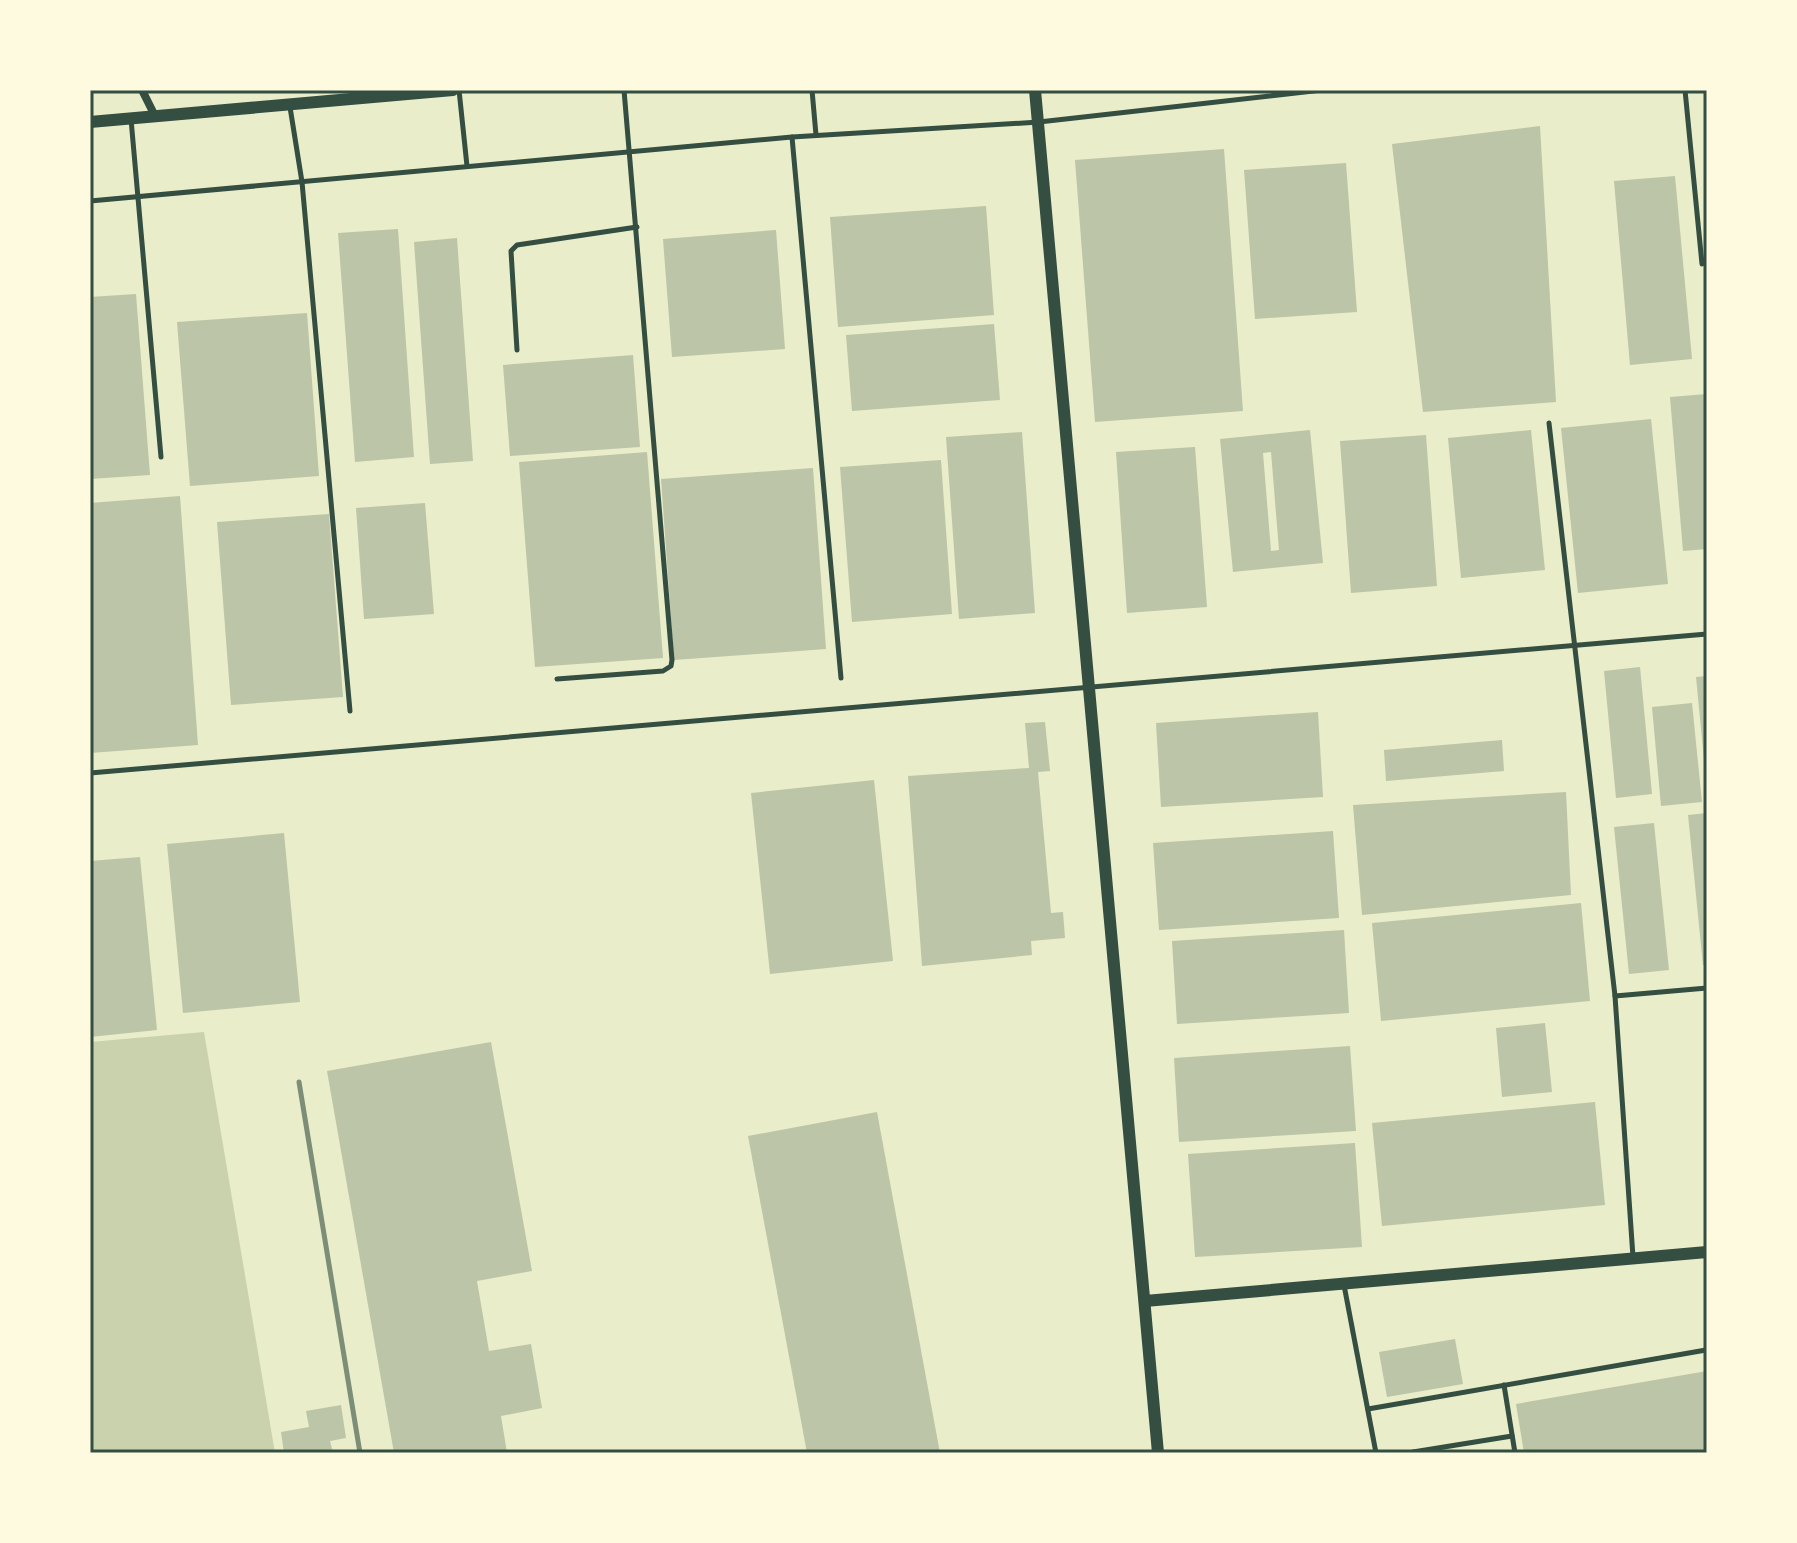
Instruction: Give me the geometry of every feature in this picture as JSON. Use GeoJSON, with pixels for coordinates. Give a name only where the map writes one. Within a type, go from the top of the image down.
{"type":"FeatureCollection","features":[{"type":"Feature","properties":{"kind":"street"},"geometry":{"type":"LineString","coordinates":[[142,90],[155,116]]}},
{"type":"Feature","properties":{"kind":"street"},"geometry":{"type":"LineString","coordinates":[[90,122],[453,90]]}},
{"type":"Feature","properties":{"kind":"street"},"geometry":{"type":"LineString","coordinates":[[1035,90],[1158,1453]]}},
{"type":"Feature","properties":{"kind":"street"},"geometry":{"type":"LineString","coordinates":[[1145,1301],[1707,1252]]}},
{"type":"Feature","properties":{"kind":"lane"},"geometry":{"type":"LineString","coordinates":[[459,90],[467,166]]}},
{"type":"Feature","properties":{"kind":"lane"},"geometry":{"type":"LineString","coordinates":[[557,679],[663,671],[671,666],[624,90]]}},
{"type":"Feature","properties":{"kind":"lane"},"geometry":{"type":"LineString","coordinates":[[812,90],[816,135]]}},
{"type":"Feature","properties":{"kind":"lane"},"geometry":{"type":"LineString","coordinates":[[1210,90],[1210,101]]}},
{"type":"Feature","properties":{"kind":"lane"},"geometry":{"type":"LineString","coordinates":[[90,201],[816,135],[1039,122],[1322,90]]}},
{"type":"Feature","properties":{"kind":"lane"},"geometry":{"type":"LineString","coordinates":[[1685,90],[1702,264]]}},
{"type":"Feature","properties":{"kind":"lane"},"geometry":{"type":"LineString","coordinates":[[290,104],[302,182],[350,711]]}},
{"type":"Feature","properties":{"kind":"lane"},"geometry":{"type":"LineString","coordinates":[[131,118],[161,457]]}},
{"type":"Feature","properties":{"kind":"lane"},"geometry":{"type":"LineString","coordinates":[[792,137],[841,678]]}},
{"type":"Feature","properties":{"kind":"lane"},"geometry":{"type":"LineString","coordinates":[[517,350],[509,264],[511,251],[517,245],[637,227]]}},
{"type":"Feature","properties":{"kind":"lane"},"geometry":{"type":"LineString","coordinates":[[1549,423],[1615,996],[1633,1258]]}},
{"type":"Feature","properties":{"kind":"lane"},"geometry":{"type":"LineString","coordinates":[[90,773],[1707,634]]}},
{"type":"Feature","properties":{"kind":"lane"},"geometry":{"type":"LineString","coordinates":[[1615,996],[1707,988]]}},
{"type":"Feature","properties":{"kind":"lane"},"geometry":{"type":"LineString","coordinates":[[1343,1284],[1376,1453]]}},
{"type":"Feature","properties":{"kind":"lane"},"geometry":{"type":"LineString","coordinates":[[1368,1409],[1706,1350]]}},
{"type":"Feature","properties":{"kind":"lane"},"geometry":{"type":"LineString","coordinates":[[1504,1385],[1515,1453]]}},
{"type":"Feature","properties":{"kind":"lane"},"geometry":{"type":"LineString","coordinates":[[1413,1452],[1512,1436]]}},
{"type":"Feature","properties":{"kind":"green space"},"geometry":{"type":"Polygon","coordinates":[[[204,1032],[275,1453],[90,1453],[90,1042],[204,1032]]]}},
{"type":"Feature","properties":{"kind":"building"},"geometry":{"type":"Polygon","coordinates":[[[1540,126],[1556,402],[1423,412],[1392,144],[1540,126]]]}},
{"type":"Feature","properties":{"kind":"building"},"geometry":{"type":"Polygon","coordinates":[[[1224,149],[1243,411],[1095,422],[1075,160],[1224,149]]]}},
{"type":"Feature","properties":{"kind":"building"},"geometry":{"type":"Polygon","coordinates":[[[1346,163],[1357,312],[1255,319],[1244,170],[1346,163]]]}},
{"type":"Feature","properties":{"kind":"building"},"geometry":{"type":"Polygon","coordinates":[[[1675,176],[1692,359],[1630,365],[1614,181],[1675,176]]]}},
{"type":"Feature","properties":{"kind":"building"},"geometry":{"type":"Polygon","coordinates":[[[986,206],[994,315],[838,327],[830,217],[986,206]]]}},
{"type":"Feature","properties":{"kind":"building"},"geometry":{"type":"Polygon","coordinates":[[[398,229],[414,457],[355,462],[338,233],[398,229]]]}},
{"type":"Feature","properties":{"kind":"building"},"geometry":{"type":"Polygon","coordinates":[[[776,230],[785,349],[672,357],[663,239],[776,230]]]}},
{"type":"Feature","properties":{"kind":"building"},"geometry":{"type":"Polygon","coordinates":[[[457,238],[473,461],[430,464],[414,242],[457,238]]]}},
{"type":"Feature","properties":{"kind":"building"},"geometry":{"type":"Polygon","coordinates":[[[136,294],[150,475],[90,479],[90,297],[136,294]]]}},
{"type":"Feature","properties":{"kind":"building"},"geometry":{"type":"Polygon","coordinates":[[[307,313],[319,476],[190,486],[177,322],[307,313]]]}},
{"type":"Feature","properties":{"kind":"building"},"geometry":{"type":"Polygon","coordinates":[[[994,324],[1000,400],[852,411],[846,335],[994,324]]]}},
{"type":"Feature","properties":{"kind":"building"},"geometry":{"type":"Polygon","coordinates":[[[633,355],[640,447],[510,456],[503,365],[633,355]]]}},
{"type":"Feature","properties":{"kind":"building"},"geometry":{"type":"Polygon","coordinates":[[[1707,394],[1707,549],[1683,551],[1670,397],[1707,394]]]}},
{"type":"Feature","properties":{"kind":"building"},"geometry":{"type":"Polygon","coordinates":[[[1651,419],[1668,584],[1578,593],[1561,428],[1651,419]]]}},
{"type":"Feature","properties":{"kind":"building"},"geometry":{"type":"Polygon","coordinates":[[[1310,430],[1323,563],[1233,572],[1220,439],[1310,430]],[[1271,452],[1263,453],[1271,551],[1279,550],[1271,452]]]}},
{"type":"Feature","properties":{"kind":"building"},"geometry":{"type":"Polygon","coordinates":[[[1531,430],[1545,570],[1461,578],[1448,438],[1531,430]]]}},
{"type":"Feature","properties":{"kind":"building"},"geometry":{"type":"Polygon","coordinates":[[[1022,432],[1035,613],[959,619],[946,437],[1022,432]]]}},
{"type":"Feature","properties":{"kind":"building"},"geometry":{"type":"Polygon","coordinates":[[[1426,435],[1437,586],[1351,593],[1340,441],[1426,435]]]}},
{"type":"Feature","properties":{"kind":"building"},"geometry":{"type":"Polygon","coordinates":[[[1195,447],[1207,607],[1127,613],[1116,452],[1195,447]]]}},
{"type":"Feature","properties":{"kind":"building"},"geometry":{"type":"Polygon","coordinates":[[[647,452],[663,658],[535,667],[519,462],[647,452]]]}},
{"type":"Feature","properties":{"kind":"building"},"geometry":{"type":"Polygon","coordinates":[[[941,460],[952,614],[852,622],[840,467],[941,460]]]}},
{"type":"Feature","properties":{"kind":"building"},"geometry":{"type":"Polygon","coordinates":[[[813,468],[826,649],[674,660],[661,479],[813,468]]]}},
{"type":"Feature","properties":{"kind":"building"},"geometry":{"type":"Polygon","coordinates":[[[180,496],[198,745],[90,753],[90,503],[180,496]]]}},
{"type":"Feature","properties":{"kind":"building"},"geometry":{"type":"Polygon","coordinates":[[[425,503],[434,614],[364,619],[356,508],[425,503]]]}},
{"type":"Feature","properties":{"kind":"building"},"geometry":{"type":"Polygon","coordinates":[[[329,514],[343,697],[231,705],[217,522],[329,514]]]}},
{"type":"Feature","properties":{"kind":"building"},"geometry":{"type":"Polygon","coordinates":[[[1640,667],[1652,794],[1616,798],[1604,671],[1640,667]]]}},
{"type":"Feature","properties":{"kind":"building"},"geometry":{"type":"Polygon","coordinates":[[[1707,676],[1707,770],[1705,770],[1696,677],[1707,676]]]}},
{"type":"Feature","properties":{"kind":"building"},"geometry":{"type":"Polygon","coordinates":[[[1692,703],[1702,802],[1661,806],[1652,707],[1692,703]]]}},
{"type":"Feature","properties":{"kind":"building"},"geometry":{"type":"Polygon","coordinates":[[[1318,712],[1323,797],[1161,807],[1156,723],[1318,712]]]}},
{"type":"Feature","properties":{"kind":"building"},"geometry":{"type":"Polygon","coordinates":[[[1045,722],[1050,771],[1038,772],[1051,913],[1063,912],[1065,938],[1031,941],[1032,955],[922,966],[908,776],[1029,768],[1025,723],[1045,722]]]}},
{"type":"Feature","properties":{"kind":"building"},"geometry":{"type":"Polygon","coordinates":[[[1502,740],[1504,771],[1386,781],[1384,750],[1502,740]]]}},
{"type":"Feature","properties":{"kind":"building"},"geometry":{"type":"Polygon","coordinates":[[[874,780],[893,961],[770,974],[751,793],[874,780]]]}},
{"type":"Feature","properties":{"kind":"building"},"geometry":{"type":"Polygon","coordinates":[[[1566,792],[1571,895],[1362,915],[1353,805],[1566,792]]]}},
{"type":"Feature","properties":{"kind":"building"},"geometry":{"type":"Polygon","coordinates":[[[1707,813],[1707,965],[1703,965],[1688,815],[1707,813]]]}},
{"type":"Feature","properties":{"kind":"building"},"geometry":{"type":"Polygon","coordinates":[[[1654,823],[1669,970],[1629,974],[1614,827],[1654,823]]]}},
{"type":"Feature","properties":{"kind":"building"},"geometry":{"type":"Polygon","coordinates":[[[1333,831],[1339,918],[1159,930],[1153,843],[1333,831]]]}},
{"type":"Feature","properties":{"kind":"building"},"geometry":{"type":"Polygon","coordinates":[[[284,833],[300,1002],[183,1013],[167,844],[284,833]]]}},
{"type":"Feature","properties":{"kind":"building"},"geometry":{"type":"Polygon","coordinates":[[[140,857],[157,1030],[90,1037],[90,861],[140,857]]]}},
{"type":"Feature","properties":{"kind":"building"},"geometry":{"type":"Polygon","coordinates":[[[1581,903],[1590,1001],[1381,1021],[1372,923],[1581,903]]]}},
{"type":"Feature","properties":{"kind":"building"},"geometry":{"type":"Polygon","coordinates":[[[1344,930],[1349,1013],[1177,1024],[1172,941],[1344,930]]]}},
{"type":"Feature","properties":{"kind":"building"},"geometry":{"type":"Polygon","coordinates":[[[1545,1023],[1552,1092],[1502,1097],[1496,1028],[1545,1023]]]}},
{"type":"Feature","properties":{"kind":"building"},"geometry":{"type":"Polygon","coordinates":[[[491,1042],[532,1271],[477,1281],[489,1351],[531,1344],[542,1408],[501,1416],[507,1453],[394,1453],[327,1071],[491,1042]]]}},
{"type":"Feature","properties":{"kind":"building"},"geometry":{"type":"Polygon","coordinates":[[[1350,1046],[1356,1131],[1179,1142],[1174,1058],[1350,1046]]]}},
{"type":"Feature","properties":{"kind":"building"},"geometry":{"type":"Polygon","coordinates":[[[1595,1102],[1605,1205],[1382,1226],[1372,1123],[1595,1102]]]}},
{"type":"Feature","properties":{"kind":"building"},"geometry":{"type":"Polygon","coordinates":[[[877,1112],[940,1453],[807,1453],[748,1136],[877,1112]]]}},
{"type":"Feature","properties":{"kind":"building"},"geometry":{"type":"Polygon","coordinates":[[[1355,1143],[1362,1247],[1195,1257],[1188,1154],[1355,1143]]]}},
{"type":"Feature","properties":{"kind":"building"},"geometry":{"type":"Polygon","coordinates":[[[1455,1339],[1463,1384],[1387,1397],[1379,1352],[1455,1339]]]}},
{"type":"Feature","properties":{"kind":"building"},"geometry":{"type":"Polygon","coordinates":[[[1707,1371],[1707,1453],[1524,1453],[1516,1404],[1707,1371]]]}},
{"type":"Feature","properties":{"kind":"building"},"geometry":{"type":"Polygon","coordinates":[[[341,1405],[346,1438],[330,1441],[333,1453],[284,1453],[281,1432],[309,1427],[306,1411],[341,1405]]]}},
{"type":"Feature","properties":{"kind":"railway"},"geometry":{"type":"LineString","coordinates":[[299,1082],[360,1453]]}}]}
